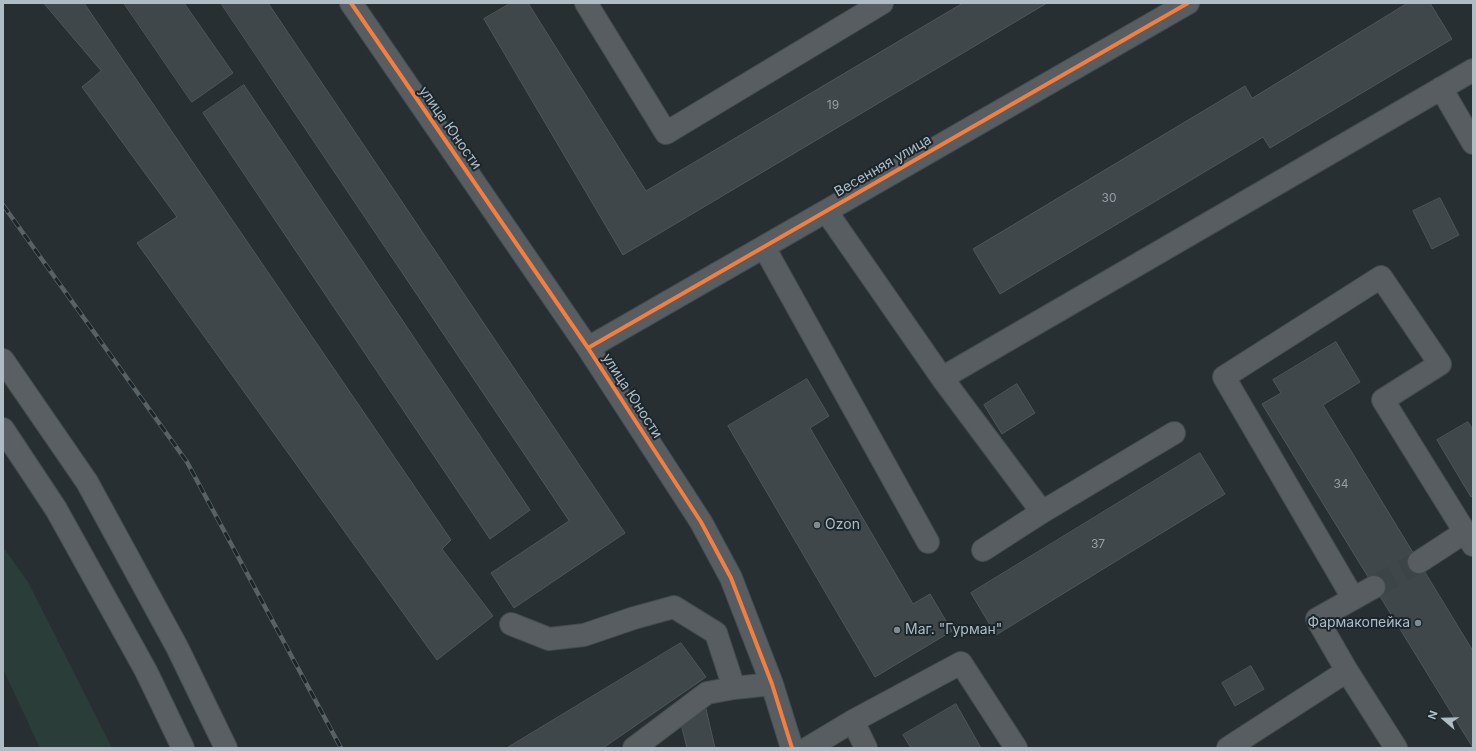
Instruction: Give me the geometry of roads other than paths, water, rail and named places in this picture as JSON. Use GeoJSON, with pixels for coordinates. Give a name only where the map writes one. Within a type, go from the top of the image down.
{"type":"FeatureCollection","features":[{"type":"Feature","properties":{"kind":"main road"},"geometry":{"type":"LineString","coordinates":[[3,360],[87,482],[177,647],[226,748]]}},
{"type":"Feature","properties":{"kind":"main road"},"geometry":{"type":"LineString","coordinates":[[3,429],[60,516],[146,671],[183,748]]}},
{"type":"Feature","properties":{"kind":"street","name":"улица Юности"},"geometry":{"type":"LineString","coordinates":[[351,3],[588,348],[701,522],[731,578],[772,684],[792,748]]}},
{"type":"Feature","properties":{"kind":"street"},"geometry":{"type":"LineString","coordinates":[[586,3],[666,133],[882,3]]}},
{"type":"Feature","properties":{"kind":"street","name":"Весенняя улица"},"geometry":{"type":"LineString","coordinates":[[588,348],[1188,3]]}},
{"type":"Feature","properties":{"kind":"street"},"geometry":{"type":"LineString","coordinates":[[942,378],[1473,70]]}},
{"type":"Feature","properties":{"kind":"street"},"geometry":{"type":"LineString","coordinates":[[1441,88],[1473,143]]}},
{"type":"Feature","properties":{"kind":"street"},"geometry":{"type":"LineString","coordinates":[[826,211],[942,378],[1042,512]]}},
{"type":"Feature","properties":{"kind":"street"},"geometry":{"type":"LineString","coordinates":[[764,247],[928,542]]}},
{"type":"Feature","properties":{"kind":"street"},"geometry":{"type":"LineString","coordinates":[[1354,598],[1224,377],[1382,277],[1440,364],[1383,400],[1469,538],[1419,562]]}},
{"type":"Feature","properties":{"kind":"street"},"geometry":{"type":"LineString","coordinates":[[983,550],[1042,512],[1174,433]]}},
{"type":"Feature","properties":{"kind":"street"},"geometry":{"type":"LineString","coordinates":[[1374,587],[1317,619],[1347,671],[1396,748]]}},
{"type":"Feature","properties":{"kind":"street"},"geometry":{"type":"LineString","coordinates":[[511,624],[549,639],[584,635],[634,618],[674,607],[716,633],[734,688]]}},
{"type":"Feature","properties":{"kind":"street"},"geometry":{"type":"LineString","coordinates":[[808,748],[853,721],[961,663],[1016,748]]}},
{"type":"Feature","properties":{"kind":"street"},"geometry":{"type":"LineString","coordinates":[[1228,748],[1347,671]]}},
{"type":"Feature","properties":{"kind":"street"},"geometry":{"type":"LineString","coordinates":[[634,748],[707,693],[734,688],[772,684]]}},
{"type":"Feature","properties":{"kind":"street"},"geometry":{"type":"LineString","coordinates":[[853,721],[866,748]]}},
{"type":"Feature","properties":{"kind":"tunnel"},"geometry":{"type":"LineString","coordinates":[[1374,587],[1419,562]]}},
{"type":"Feature","properties":{"kind":"railway"},"geometry":{"type":"LineString","coordinates":[[3,205],[187,462],[341,748]]}},
{"type":"Feature","properties":{"kind":"place","name":"Ozon"},"geometry":{"type":"Point","coordinates":[817,525]}},
{"type":"Feature","properties":{"kind":"place","name":"Фармакопейка"},"geometry":{"type":"Point","coordinates":[1418,623]}},
{"type":"Feature","properties":{"kind":"place","name":"Маг. \"Гурман\""},"geometry":{"type":"Point","coordinates":[897,630]}}]}
